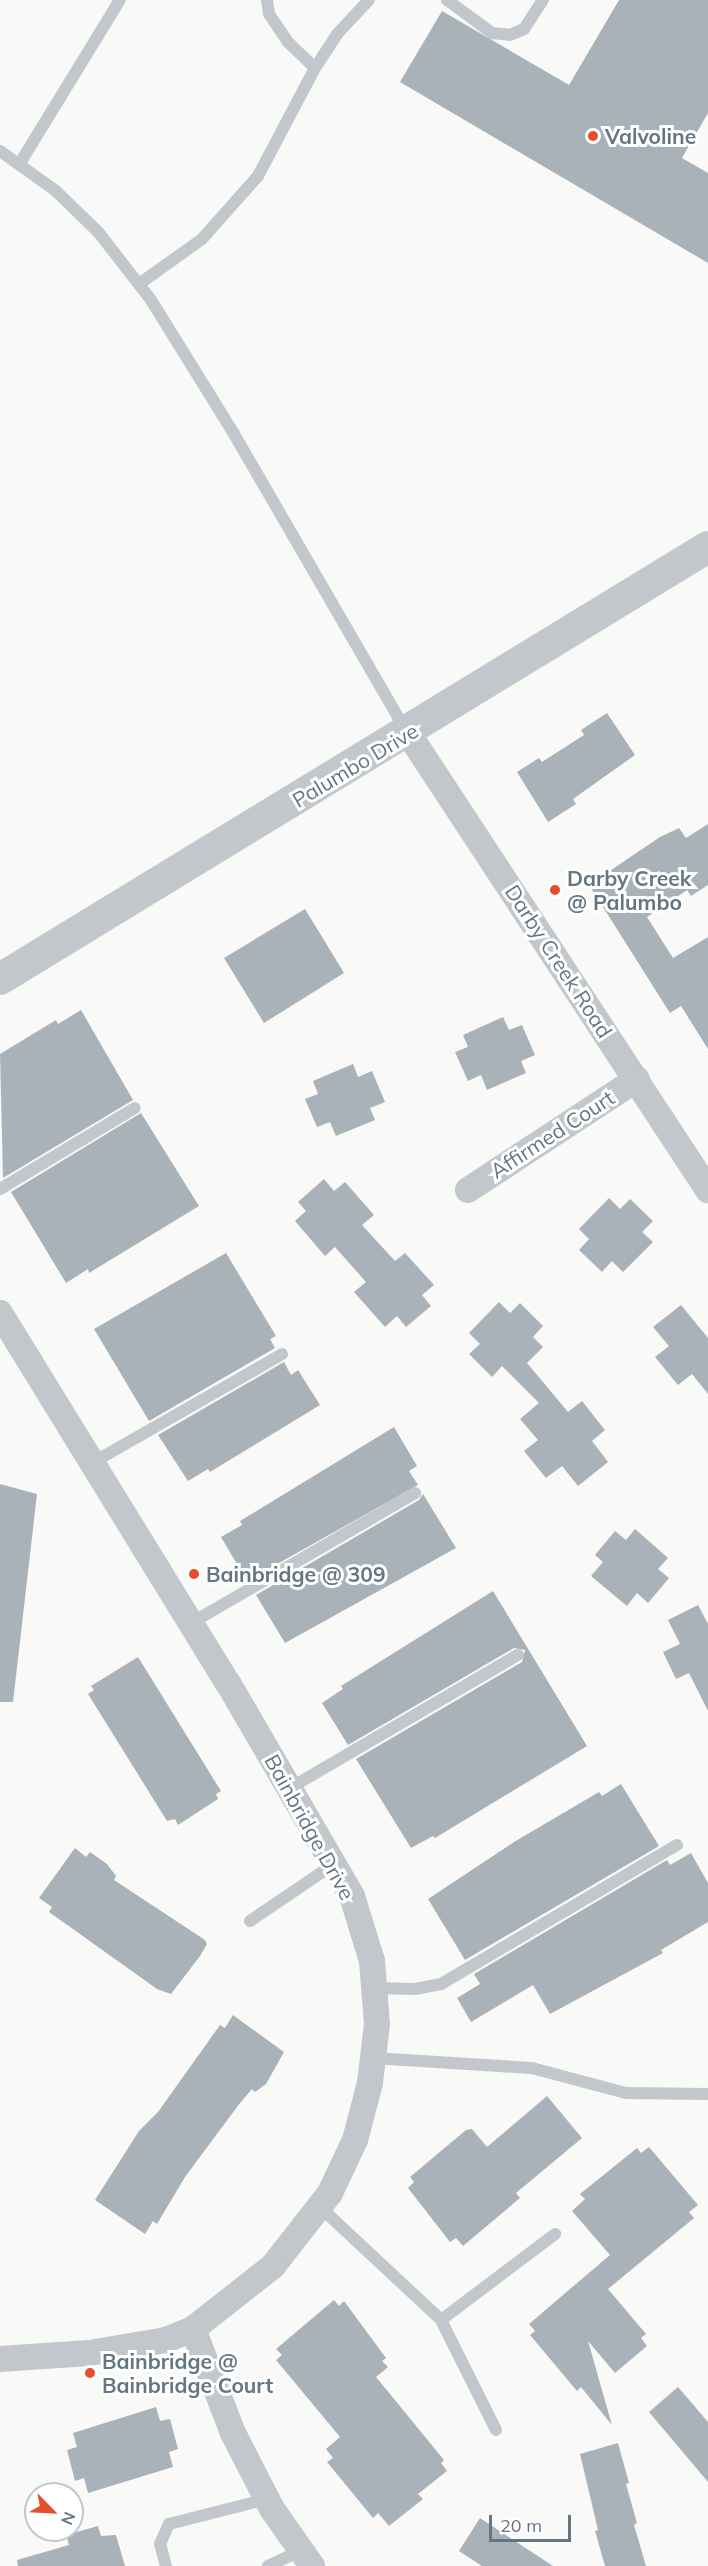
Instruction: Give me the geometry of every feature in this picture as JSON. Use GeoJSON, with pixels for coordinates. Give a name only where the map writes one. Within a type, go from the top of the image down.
{"type":"FeatureCollection","features":[{"type":"Feature","properties":{"kind":"street","name":"Palumbo Drive"},"geometry":{"type":"LineString","coordinates":[[0,979],[408,733],[708,547]]}},
{"type":"Feature","properties":{"kind":"street","name":"Darby Creek Road"},"geometry":{"type":"LineString","coordinates":[[408,733],[708,1190]]}},
{"type":"Feature","properties":{"kind":"street","name":"Affirmed Court"},"geometry":{"type":"LineString","coordinates":[[468,1190],[636,1079]]}},
{"type":"Feature","properties":{"kind":"street","name":"Bainbridge Drive"},"geometry":{"type":"LineString","coordinates":[[0,1313],[191,1623],[352,1896],[372,1961],[377,2024],[373,2058],[355,2140],[320,2207],[273,2266],[194,2329],[132,2347],[0,2360]]}},
{"type":"Feature","properties":{"kind":"street"},"geometry":{"type":"LineString","coordinates":[[194,2329],[233,2433],[267,2499],[306,2558]]}},
{"type":"Feature","properties":{"kind":"lane"},"geometry":{"type":"LineString","coordinates":[[20,164],[120,0]]}},
{"type":"Feature","properties":{"kind":"lane"},"geometry":{"type":"LineString","coordinates":[[267,0],[269,14],[288,42],[315,68]]}},
{"type":"Feature","properties":{"kind":"lane"},"geometry":{"type":"LineString","coordinates":[[139,284],[202,239],[258,177],[315,68],[338,33],[369,0]]}},
{"type":"Feature","properties":{"kind":"lane"},"geometry":{"type":"LineString","coordinates":[[447,0],[492,33],[510,35],[524,29],[543,0]]}},
{"type":"Feature","properties":{"kind":"lane"},"geometry":{"type":"LineString","coordinates":[[0,151],[20,164],[99,233],[139,284],[234,434],[408,733]]}},
{"type":"Feature","properties":{"kind":"lane"},"geometry":{"type":"LineString","coordinates":[[0,1189],[135,1108]]}},
{"type":"Feature","properties":{"kind":"lane"},"geometry":{"type":"LineString","coordinates":[[92,1463],[282,1354]]}},
{"type":"Feature","properties":{"kind":"lane"},"geometry":{"type":"LineString","coordinates":[[191,1623],[415,1493]]}},
{"type":"Feature","properties":{"kind":"lane"},"geometry":{"type":"LineString","coordinates":[[290,1788],[518,1655]]}},
{"type":"Feature","properties":{"kind":"lane"},"geometry":{"type":"LineString","coordinates":[[374,1988],[415,1989],[441,1984],[677,1845]]}},
{"type":"Feature","properties":{"kind":"lane"},"geometry":{"type":"LineString","coordinates":[[250,1921],[334,1864]]}},
{"type":"Feature","properties":{"kind":"lane"},"geometry":{"type":"LineString","coordinates":[[373,2058],[532,2068],[626,2093],[708,2094]]}},
{"type":"Feature","properties":{"kind":"lane"},"geometry":{"type":"LineString","coordinates":[[320,2207],[441,2320],[496,2430]]}},
{"type":"Feature","properties":{"kind":"lane"},"geometry":{"type":"LineString","coordinates":[[441,2320],[555,2234]]}},
{"type":"Feature","properties":{"kind":"lane"},"geometry":{"type":"LineString","coordinates":[[166,2566],[160,2544],[169,2524],[267,2499]]}},
{"type":"Feature","properties":{"kind":"lane"},"geometry":{"type":"LineString","coordinates":[[268,2566],[306,2558]]}},
{"type":"Feature","properties":{"kind":"building","name":"Valvoline"},"geometry":{"type":"Polygon","coordinates":[[[619,0],[708,0],[708,113],[682,158],[708,173],[708,263],[400,82],[442,11],[569,85],[619,0]]]}},
{"type":"Feature","properties":{"kind":"building"},"geometry":{"type":"Polygon","coordinates":[[[607,713],[635,755],[573,799],[576,804],[548,822],[517,772],[539,758],[542,762],[584,735],[581,730],[607,713]]]}},
{"type":"Feature","properties":{"kind":"building"},"geometry":{"type":"Polygon","coordinates":[[[708,824],[708,885],[691,896],[687,890],[647,917],[673,958],[708,937],[708,1049],[681,1006],[670,1013],[589,885],[660,837],[679,828],[686,838],[708,824]]]}},
{"type":"Feature","properties":{"kind":"building"},"geometry":{"type":"Polygon","coordinates":[[[305,909],[344,973],[264,1023],[224,958],[305,909]]]}},
{"type":"Feature","properties":{"kind":"building"},"geometry":{"type":"Polygon","coordinates":[[[81,1010],[133,1100],[3,1178],[0,1054],[56,1020],[58,1024],[81,1010]]]}},
{"type":"Feature","properties":{"kind":"building"},"geometry":{"type":"Polygon","coordinates":[[[503,1017],[509,1030],[522,1025],[535,1055],[521,1061],[526,1073],[487,1090],[481,1075],[468,1081],[455,1052],[468,1047],[463,1035],[503,1017]]]}},
{"type":"Feature","properties":{"kind":"building"},"geometry":{"type":"Polygon","coordinates":[[[353,1064],[358,1077],[372,1071],[385,1102],[370,1108],[375,1120],[336,1136],[330,1122],[317,1127],[305,1099],[318,1094],[313,1081],[353,1064]]]}},
{"type":"Feature","properties":{"kind":"building"},"geometry":{"type":"Polygon","coordinates":[[[141,1113],[199,1206],[89,1273],[88,1269],[66,1283],[11,1192],[141,1113]]]}},
{"type":"Feature","properties":{"kind":"building"},"geometry":{"type":"Polygon","coordinates":[[[324,1179],[334,1191],[345,1182],[374,1215],[362,1225],[395,1261],[405,1253],[434,1285],[422,1295],[431,1306],[406,1327],[397,1316],[385,1327],[354,1292],[366,1282],[335,1247],[325,1256],[295,1221],[306,1211],[298,1202],[324,1179]]]}},
{"type":"Feature","properties":{"kind":"building"},"geometry":{"type":"Polygon","coordinates":[[[609,1198],[620,1209],[630,1199],[653,1221],[642,1232],[653,1242],[623,1272],[612,1261],[602,1272],[579,1250],[589,1239],[579,1229],[609,1198]]]}},
{"type":"Feature","properties":{"kind":"building"},"geometry":{"type":"Polygon","coordinates":[[[226,1253],[276,1336],[270,1339],[275,1348],[149,1421],[94,1329],[226,1253]]]}},
{"type":"Feature","properties":{"kind":"building"},"geometry":{"type":"Polygon","coordinates":[[[499,1302],[510,1313],[520,1303],[543,1326],[533,1337],[543,1347],[527,1363],[568,1412],[582,1401],[605,1430],[592,1441],[608,1462],[578,1486],[562,1466],[546,1478],[524,1451],[538,1440],[520,1419],[539,1403],[502,1366],[492,1377],[469,1354],[480,1344],[469,1333],[499,1302]]]}},
{"type":"Feature","properties":{"kind":"building"},"geometry":{"type":"Polygon","coordinates":[[[681,1305],[708,1338],[708,1394],[692,1374],[678,1385],[655,1357],[669,1346],[653,1327],[681,1305]]]}},
{"type":"Feature","properties":{"kind":"building"},"geometry":{"type":"Polygon","coordinates":[[[284,1362],[291,1375],[298,1370],[320,1405],[210,1472],[208,1469],[188,1481],[158,1435],[284,1362]]]}},
{"type":"Feature","properties":{"kind":"building"},"geometry":{"type":"Polygon","coordinates":[[[394,1427],[417,1466],[409,1471],[418,1485],[247,1581],[221,1537],[242,1525],[240,1521],[394,1427]]]}},
{"type":"Feature","properties":{"kind":"building"},"geometry":{"type":"Polygon","coordinates":[[[0,1484],[37,1494],[13,1702],[0,1702],[0,1484]]]}},
{"type":"Feature","properties":{"kind":"building"},"geometry":{"type":"Polygon","coordinates":[[[423,1494],[456,1548],[285,1643],[256,1595],[419,1500],[423,1494]]]}},
{"type":"Feature","properties":{"kind":"building"},"geometry":{"type":"Polygon","coordinates":[[[635,1529],[668,1558],[658,1569],[669,1578],[648,1603],[637,1593],[627,1606],[591,1576],[603,1562],[595,1555],[615,1531],[626,1540],[635,1529]]]}},
{"type":"Feature","properties":{"kind":"building"},"geometry":{"type":"Polygon","coordinates":[[[493,1591],[587,1746],[435,1838],[433,1836],[411,1848],[356,1759],[522,1662],[525,1650],[514,1648],[348,1745],[322,1703],[343,1689],[341,1686],[493,1591]]]}},
{"type":"Feature","properties":{"kind":"building"},"geometry":{"type":"Polygon","coordinates":[[[698,1605],[708,1624],[708,1711],[689,1673],[676,1679],[663,1652],[680,1644],[668,1620],[698,1605]]]}},
{"type":"Feature","properties":{"kind":"building"},"geometry":{"type":"Polygon","coordinates":[[[138,1657],[221,1791],[216,1794],[218,1799],[178,1825],[175,1819],[167,1821],[88,1694],[94,1690],[91,1686],[138,1657]]]}},
{"type":"Feature","properties":{"kind":"building"},"geometry":{"type":"Polygon","coordinates":[[[621,1784],[659,1846],[465,1960],[428,1899],[514,1842],[599,1792],[602,1796],[621,1784]]]}},
{"type":"Feature","properties":{"kind":"building"},"geometry":{"type":"Polygon","coordinates":[[[75,1848],[86,1857],[90,1852],[107,1864],[116,1876],[114,1880],[205,1940],[207,1944],[200,1956],[171,1994],[157,1989],[49,1912],[52,1907],[39,1898],[75,1848]]]}},
{"type":"Feature","properties":{"kind":"building"},"geometry":{"type":"Polygon","coordinates":[[[691,1853],[708,1883],[708,1922],[661,1950],[663,1953],[550,2014],[533,1985],[471,2022],[457,1998],[480,1984],[474,1974],[667,1860],[670,1865],[691,1853]]]}},
{"type":"Feature","properties":{"kind":"building"},"geometry":{"type":"Polygon","coordinates":[[[233,2015],[284,2052],[266,2084],[255,2092],[252,2089],[240,2103],[185,2177],[157,2224],[153,2221],[145,2234],[95,2200],[139,2131],[158,2112],[220,2025],[225,2028],[233,2015]]]}},
{"type":"Feature","properties":{"kind":"building"},"geometry":{"type":"Polygon","coordinates":[[[547,2096],[582,2138],[516,2193],[520,2198],[463,2246],[456,2238],[450,2242],[408,2188],[414,2182],[410,2177],[466,2130],[472,2129],[487,2147],[547,2096]]]}},
{"type":"Feature","properties":{"kind":"building"},"geometry":{"type":"Polygon","coordinates":[[[649,2147],[698,2205],[689,2212],[694,2218],[608,2289],[646,2334],[641,2338],[647,2346],[615,2373],[588,2341],[612,2425],[581,2387],[577,2391],[530,2335],[535,2331],[529,2324],[610,2255],[572,2211],[585,2199],[580,2194],[637,2148],[641,2153],[649,2147]]]}},
{"type":"Feature","properties":{"kind":"building"},"geometry":{"type":"Polygon","coordinates":[[[334,2300],[339,2306],[344,2301],[386,2358],[382,2361],[388,2367],[376,2377],[444,2460],[441,2463],[447,2471],[418,2494],[423,2499],[389,2526],[378,2513],[373,2518],[327,2462],[333,2458],[326,2449],[340,2437],[276,2360],[282,2355],[276,2349],[334,2300]]]}},
{"type":"Feature","properties":{"kind":"building"},"geometry":{"type":"Polygon","coordinates":[[[678,2387],[708,2422],[708,2482],[649,2412],[678,2387]]]}},
{"type":"Feature","properties":{"kind":"building"},"geometry":{"type":"Polygon","coordinates":[[[156,2407],[160,2421],[170,2419],[178,2449],[169,2452],[173,2467],[88,2493],[84,2478],[75,2481],[67,2450],[77,2447],[73,2433],[156,2407]]]}},
{"type":"Feature","properties":{"kind":"building"},"geometry":{"type":"Polygon","coordinates":[[[618,2443],[637,2523],[634,2525],[646,2566],[605,2566],[595,2531],[598,2530],[580,2454],[618,2443]]]}},
{"type":"Feature","properties":{"kind":"building"},"geometry":{"type":"Polygon","coordinates":[[[480,2518],[553,2566],[482,2566],[459,2551],[480,2518]]]}},
{"type":"Feature","properties":{"kind":"building"},"geometry":{"type":"Polygon","coordinates":[[[98,2526],[101,2536],[116,2535],[125,2566],[18,2566],[17,2560],[69,2545],[68,2542],[84,2542],[84,2530],[98,2526]]]}},
{"type":"Feature","properties":{"kind":"place","name":"Valvoline"},"geometry":{"type":"Point","coordinates":[593,136]}},
{"type":"Feature","properties":{"kind":"place","name":"Darby Creek @ Palumbo"},"geometry":{"type":"Point","coordinates":[555,890]}},
{"type":"Feature","properties":{"kind":"place","name":"Bainbridge @ 309"},"geometry":{"type":"Point","coordinates":[194,1574]}},
{"type":"Feature","properties":{"kind":"place","name":"Bainbridge @ Bainbridge Court"},"geometry":{"type":"Point","coordinates":[90,2373]}}]}
